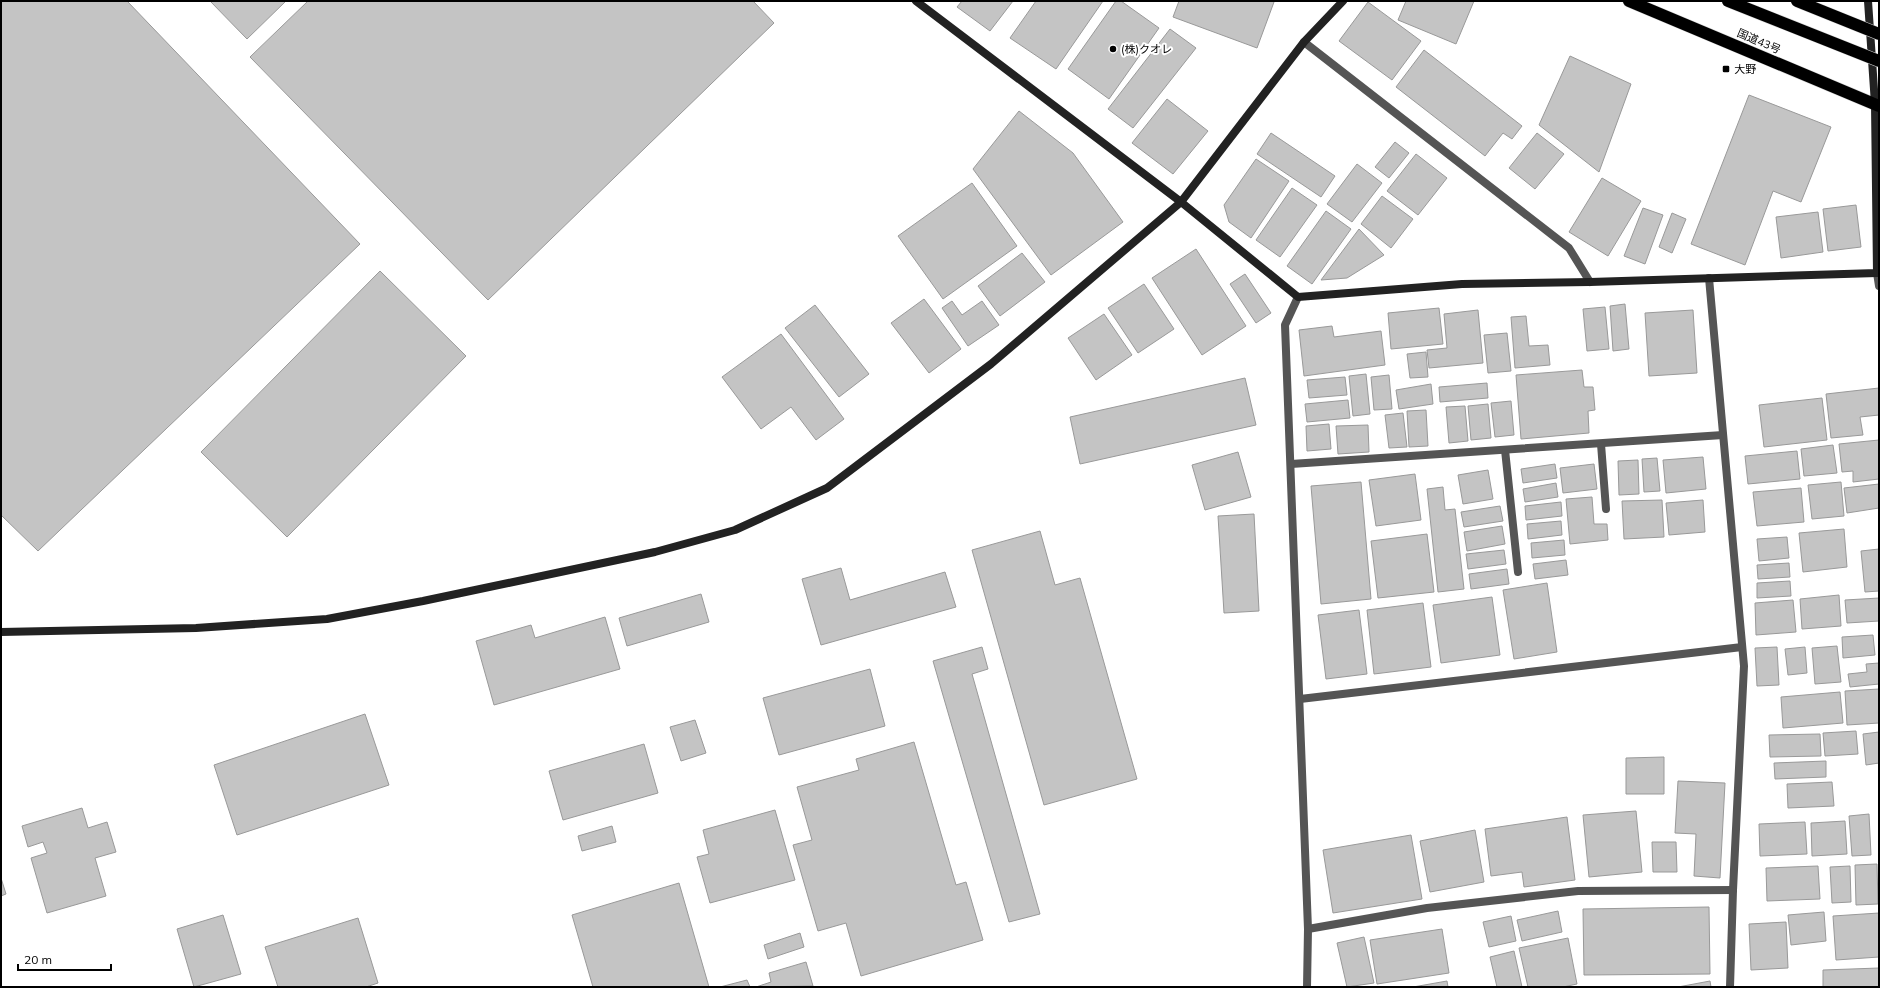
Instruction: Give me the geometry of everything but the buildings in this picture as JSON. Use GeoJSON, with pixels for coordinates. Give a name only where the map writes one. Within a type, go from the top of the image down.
{"type":"FeatureCollection","features":[{"type":"Feature","properties":{"kind":"highway","name":"国道43号"},"geometry":{"type":"LineString","coordinates":[[1629,1],[1877,105]]}},
{"type":"Feature","properties":{"kind":"highway"},"geometry":{"type":"LineString","coordinates":[[1728,1],[1879,61]]}},
{"type":"Feature","properties":{"kind":"highway"},"geometry":{"type":"LineString","coordinates":[[1797,1],[1879,34]]}},
{"type":"Feature","properties":{"kind":"street"},"geometry":{"type":"LineString","coordinates":[[916,1],[1182,202],[1298,297],[1462,284],[1590,282],[1878,273]]}},
{"type":"Feature","properties":{"kind":"street"},"geometry":{"type":"LineString","coordinates":[[1,632],[196,628],[327,619],[422,601],[655,552],[735,530],[827,488],[991,364],[1182,202],[1304,42],[1343,1]]}},
{"type":"Feature","properties":{"kind":"street"},"geometry":{"type":"LineString","coordinates":[[1868,1],[1877,105],[1879,286]]}},
{"type":"Feature","properties":{"kind":"street"},"geometry":{"type":"LineString","coordinates":[[1304,42],[1569,248],[1590,282]]}},
{"type":"Feature","properties":{"kind":"street"},"geometry":{"type":"LineString","coordinates":[[1709,278],[1744,666],[1733,890],[1730,987]]}},
{"type":"Feature","properties":{"kind":"street"},"geometry":{"type":"LineString","coordinates":[[1298,297],[1285,325],[1308,929],[1307,987]]}},
{"type":"Feature","properties":{"kind":"street"},"geometry":{"type":"LineString","coordinates":[[1291,464],[1723,435]]}},
{"type":"Feature","properties":{"kind":"street"},"geometry":{"type":"LineString","coordinates":[[1601,444],[1606,509]]}},
{"type":"Feature","properties":{"kind":"street"},"geometry":{"type":"LineString","coordinates":[[1505,450],[1518,572]]}},
{"type":"Feature","properties":{"kind":"street"},"geometry":{"type":"LineString","coordinates":[[1300,699],[1742,647]]}},
{"type":"Feature","properties":{"kind":"street"},"geometry":{"type":"LineString","coordinates":[[1308,929],[1427,908],[1578,891],[1733,890]]}},
{"type":"Feature","properties":{"kind":"place","name":"(株)クオレ"},"geometry":{"type":"Point","coordinates":[1113,49]}},
{"type":"Feature","properties":{"kind":"place","name":"大野"},"geometry":{"type":"Point","coordinates":[1726,69]}}]}
